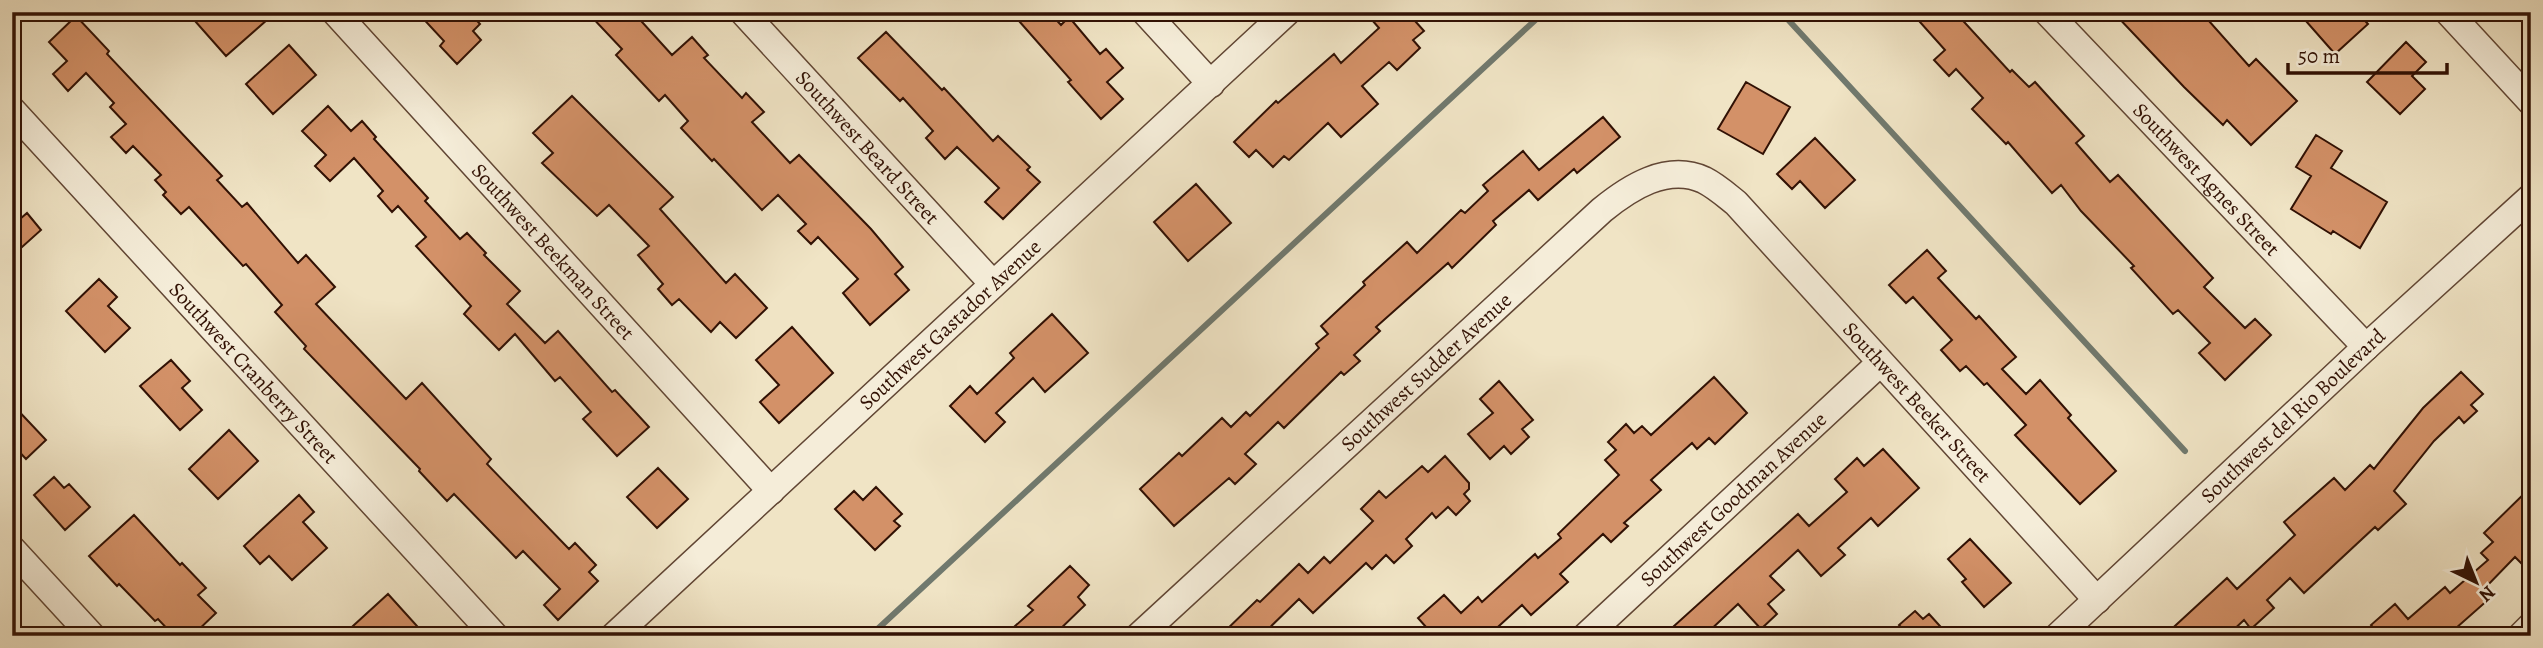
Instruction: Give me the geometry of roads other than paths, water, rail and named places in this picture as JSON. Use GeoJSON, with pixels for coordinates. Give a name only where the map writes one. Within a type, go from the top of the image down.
{"type":"FeatureCollection","features":[{"type":"Feature","properties":{"kind":"street","name":"Southwest Beekman Street"},"geometry":{"type":"LineString","coordinates":[[335,12],[771,491]]}},
{"type":"Feature","properties":{"kind":"street","name":"Southwest Beard Street"},"geometry":{"type":"LineString","coordinates":[[743,12],[993,284]]}},
{"type":"Feature","properties":{"kind":"street"},"geometry":{"type":"LineString","coordinates":[[1145,12],[1211,84]]}},
{"type":"Feature","properties":{"kind":"street","name":"Southwest Gastador Avenue"},"geometry":{"type":"LineString","coordinates":[[614,636],[1287,12]]}},
{"type":"Feature","properties":{"kind":"street","name":"Southwest Agnes Street"},"geometry":{"type":"LineString","coordinates":[[2047,12],[2366,347]]}},
{"type":"Feature","properties":{"kind":"street"},"geometry":{"type":"LineString","coordinates":[[2448,12],[2531,102]]}},
{"type":"Feature","properties":{"kind":"street","name":"Southwest Cranberry Street"},"geometry":{"type":"LineString","coordinates":[[12,110],[495,636]]}},
{"type":"Feature","properties":{"kind":"street","name":"Southwest Sudder Avenue"},"geometry":{"type":"LineString","coordinates":[[1139,636],[1623,192],[1659,177],[1679,176],[1702,179],[1736,203]]}},
{"type":"Feature","properties":{"kind":"street","name":"Southwest del Rio Boulevard"},"geometry":{"type":"LineString","coordinates":[[2058,636],[2366,347],[2531,197]]}},
{"type":"Feature","properties":{"kind":"street","name":"Southwest Beeker Street"},"geometry":{"type":"LineString","coordinates":[[1736,203],[2097,600]]}},
{"type":"Feature","properties":{"kind":"street","name":"Southwest Goodman Avenue"},"geometry":{"type":"LineString","coordinates":[[1586,636],[1880,363]]}},
{"type":"Feature","properties":{"kind":"street"},"geometry":{"type":"LineString","coordinates":[[12,549],[92,636]]}},
{"type":"Feature","properties":{"kind":"street"},"geometry":{"type":"LineString","coordinates":[[2521,636],[2531,626]]}},
{"type":"Feature","properties":{"kind":"waterway"},"geometry":{"type":"LineString","coordinates":[[870,636],[1544,12]]}},
{"type":"Feature","properties":{"kind":"waterway"},"geometry":{"type":"LineString","coordinates":[[1781,12],[2185,451]]}}]}
